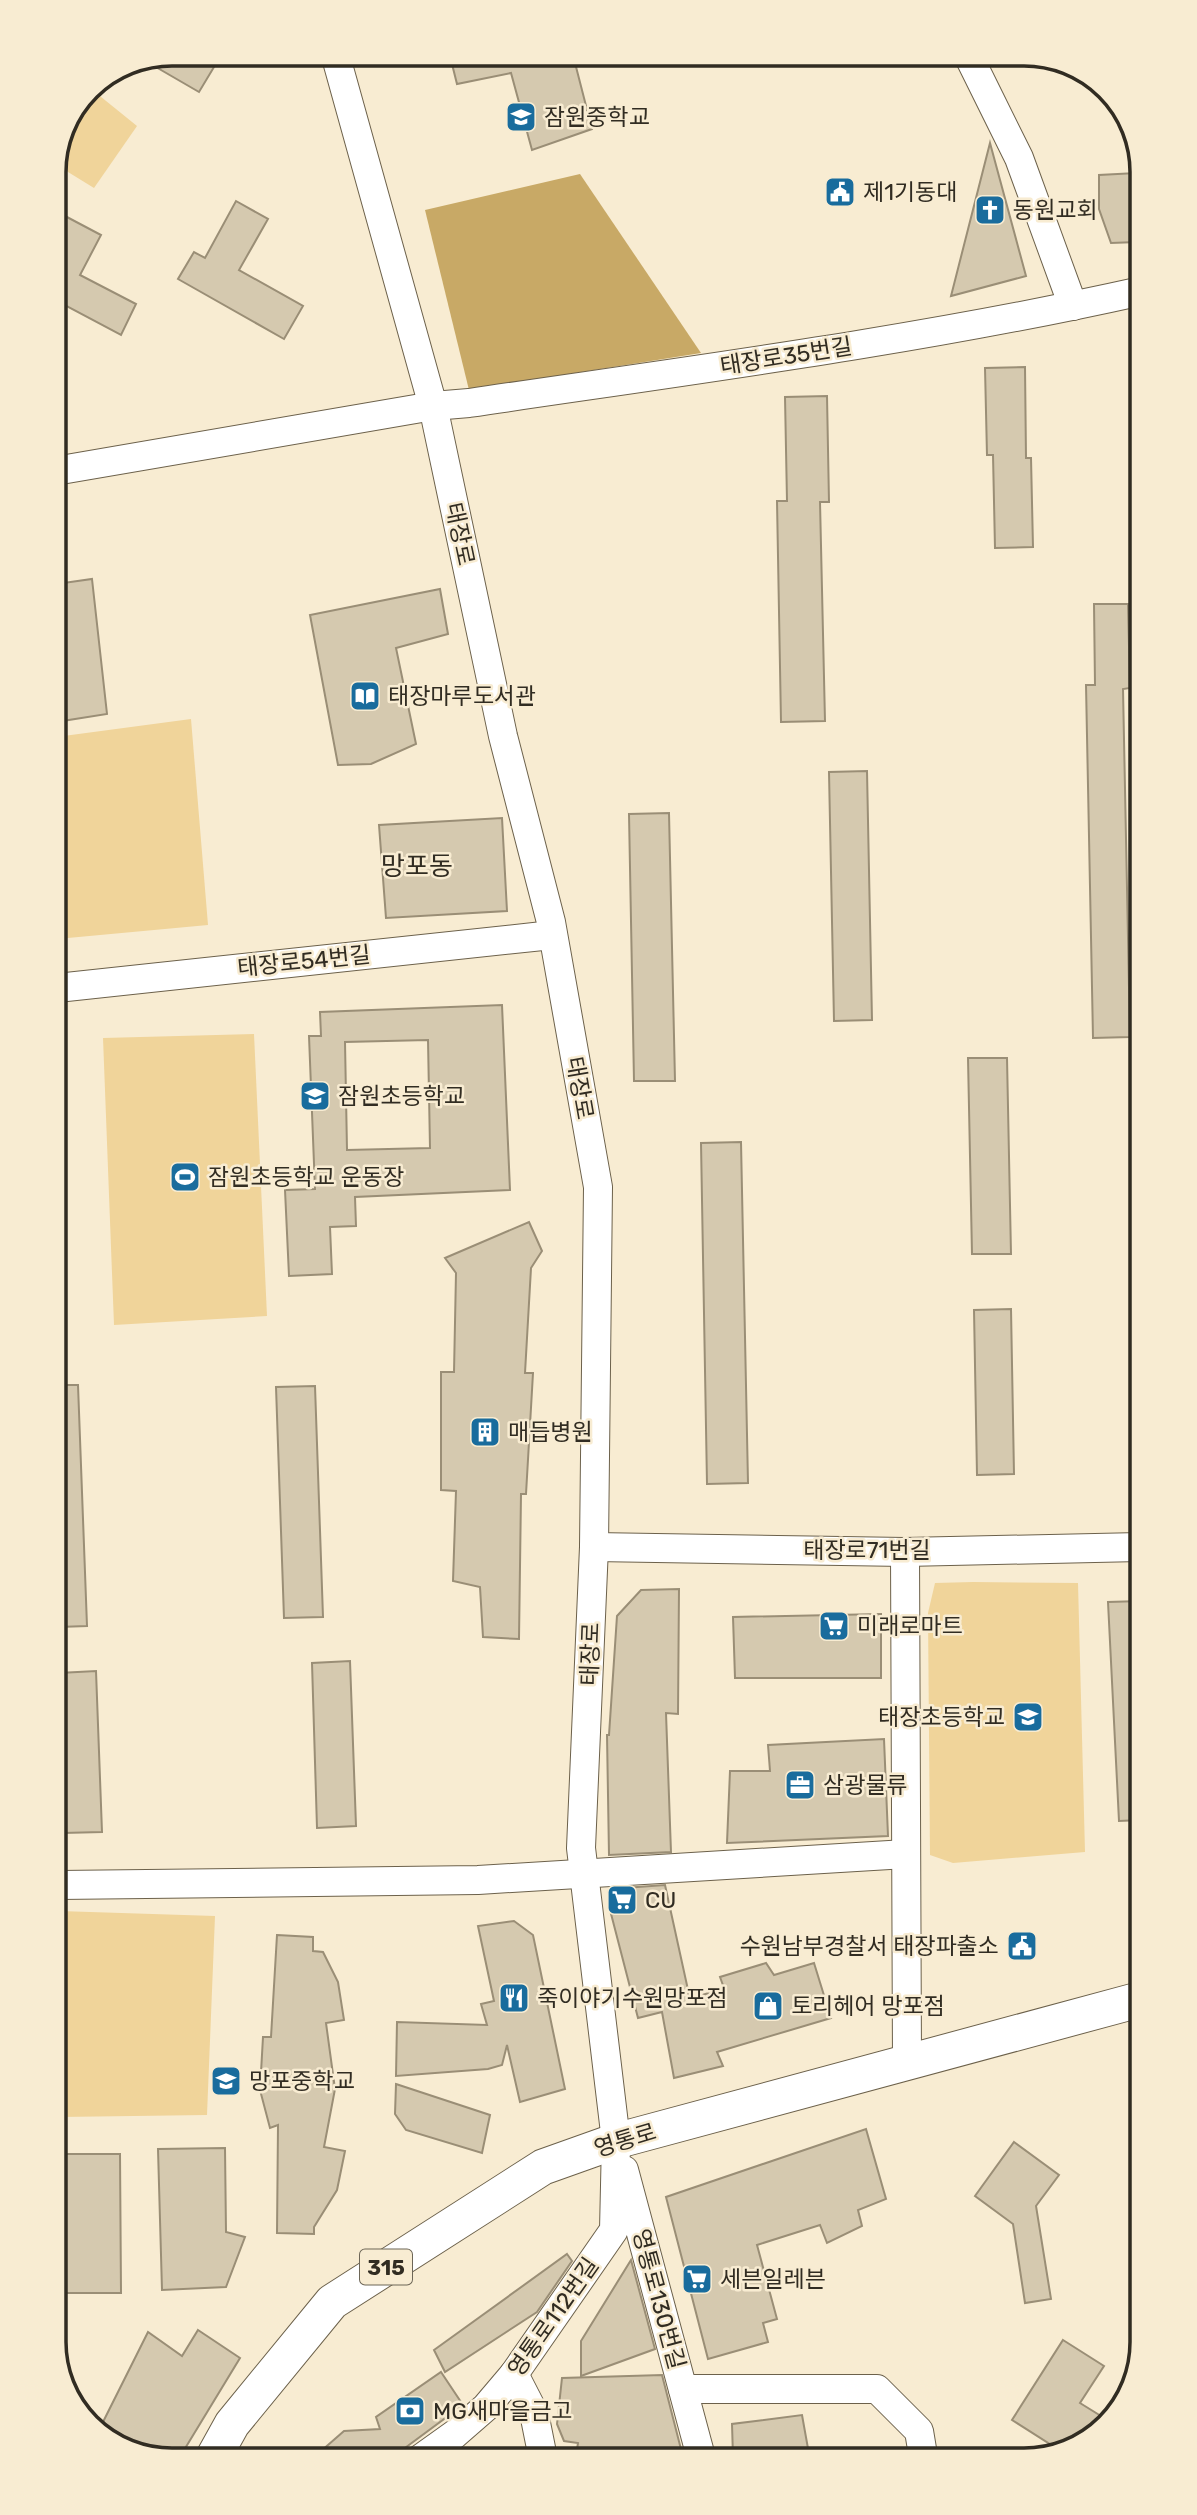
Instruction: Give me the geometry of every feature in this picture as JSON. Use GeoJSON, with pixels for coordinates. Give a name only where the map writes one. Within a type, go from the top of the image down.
{"type":"FeatureCollection","features":[{"type":"Feature","properties":{"kind":"main road","name":"영통로"},"geometry":{"type":"LineString","coordinates":[[219,2448],[232,2424],[332,2302],[543,2167],[616,2141],[1130,2002]]}},
{"type":"Feature","properties":{"kind":"street","name":"태장로"},"geometry":{"type":"LineString","coordinates":[[339,67],[433,406],[503,736],[551,922],[598,1187],[594,1547],[581,1848],[616,2141]]}},
{"type":"Feature","properties":{"kind":"street"},"geometry":{"type":"LineString","coordinates":[[974,67],[1019,158],[1073,306]]}},
{"type":"Feature","properties":{"kind":"street","name":"태장로35번길"},"geometry":{"type":"LineString","coordinates":[[67,469],[433,406],[793,355],[1130,294]]}},
{"type":"Feature","properties":{"kind":"street","name":"태장로54번길"},"geometry":{"type":"LineString","coordinates":[[67,987],[552,934]]}},
{"type":"Feature","properties":{"kind":"street","name":"태장로71번길"},"geometry":{"type":"LineString","coordinates":[[594,1547],[905,1552],[1130,1547]]}},
{"type":"Feature","properties":{"kind":"street"},"geometry":{"type":"LineString","coordinates":[[905,1552],[907,2062]]}},
{"type":"Feature","properties":{"kind":"street"},"geometry":{"type":"LineString","coordinates":[[67,1885],[478,1880],[906,1854]]}},
{"type":"Feature","properties":{"kind":"street","name":"영통로112번길"},"geometry":{"type":"LineString","coordinates":[[435,2448],[475,2416],[514,2374],[614,2230],[616,2141]]}},
{"type":"Feature","properties":{"kind":"street","name":"영통로130번길"},"geometry":{"type":"LineString","coordinates":[[616,2141],[699,2448]]}},
{"type":"Feature","properties":{"kind":"street"},"geometry":{"type":"LineString","coordinates":[[514,2374],[534,2413],[541,2448]]}},
{"type":"Feature","properties":{"kind":"street"},"geometry":{"type":"LineString","coordinates":[[683,2389],[877,2389],[919,2431],[922,2448]]}},
{"type":"Feature","properties":{"kind":"shaded area"},"geometry":{"type":"Polygon","coordinates":[[[100,96],[137,126],[94,188],[67,171],[67,166],[75,132],[84,114],[100,96]]]}},
{"type":"Feature","properties":{"kind":"shaded area"},"geometry":{"type":"Polygon","coordinates":[[[580,174],[701,353],[469,390],[425,210],[580,174]]]}},
{"type":"Feature","properties":{"kind":"shaded area"},"geometry":{"type":"Polygon","coordinates":[[[191,719],[208,925],[67,938],[67,736],[191,719]]]}},
{"type":"Feature","properties":{"kind":"shaded area","name":"잠원초등학교 운동장"},"geometry":{"type":"Polygon","coordinates":[[[254,1034],[267,1316],[114,1325],[103,1038],[254,1034]]]}},
{"type":"Feature","properties":{"kind":"shaded area","name":"태장초등학교"},"geometry":{"type":"Polygon","coordinates":[[[935,1583],[1078,1583],[1085,1852],[953,1863],[930,1855],[928,1613],[935,1583]]]}},
{"type":"Feature","properties":{"kind":"shaded area"},"geometry":{"type":"Polygon","coordinates":[[[67,1911],[215,1916],[207,2115],[67,2117],[67,1911]]]}},
{"type":"Feature","properties":{"kind":"building"},"geometry":{"type":"Polygon","coordinates":[[[214,67],[199,92],[158,68],[214,67]]]}},
{"type":"Feature","properties":{"kind":"building"},"geometry":{"type":"Polygon","coordinates":[[[453,67],[576,67],[592,129],[532,150],[511,73],[457,84],[453,67]]]}},
{"type":"Feature","properties":{"kind":"building","name":"동원교회"},"geometry":{"type":"Polygon","coordinates":[[[990,143],[1026,276],[951,296],[990,143]]]}},
{"type":"Feature","properties":{"kind":"building"},"geometry":{"type":"Polygon","coordinates":[[[1130,173],[1130,242],[1111,243],[1099,209],[1099,175],[1130,173]]]}},
{"type":"Feature","properties":{"kind":"building"},"geometry":{"type":"Polygon","coordinates":[[[236,201],[268,219],[239,270],[303,306],[284,339],[178,279],[194,252],[205,258],[236,201]]]}},
{"type":"Feature","properties":{"kind":"building"},"geometry":{"type":"Polygon","coordinates":[[[67,217],[101,235],[80,275],[136,304],[121,335],[67,306],[67,217]]]}},
{"type":"Feature","properties":{"kind":"building"},"geometry":{"type":"Polygon","coordinates":[[[1025,367],[1026,458],[1031,458],[1033,547],[995,548],[993,455],[987,455],[985,368],[1025,367]]]}},
{"type":"Feature","properties":{"kind":"building"},"geometry":{"type":"Polygon","coordinates":[[[827,396],[829,502],[820,502],[825,721],[781,722],[777,501],[787,501],[785,397],[827,396]]]}},
{"type":"Feature","properties":{"kind":"building"},"geometry":{"type":"Polygon","coordinates":[[[92,579],[107,714],[67,720],[67,582],[92,579]]]}},
{"type":"Feature","properties":{"kind":"building","name":"태장마루도서관"},"geometry":{"type":"Polygon","coordinates":[[[440,589],[448,634],[396,648],[416,744],[371,764],[338,765],[310,615],[440,589]]]}},
{"type":"Feature","properties":{"kind":"building"},"geometry":{"type":"Polygon","coordinates":[[[1094,604],[1128,604],[1130,688],[1123,689],[1130,1037],[1093,1038],[1086,685],[1095,685],[1094,604]]]}},
{"type":"Feature","properties":{"kind":"building"},"geometry":{"type":"Polygon","coordinates":[[[867,771],[872,1020],[834,1021],[829,772],[867,771]]]}},
{"type":"Feature","properties":{"kind":"building"},"geometry":{"type":"Polygon","coordinates":[[[669,813],[675,1081],[634,1081],[629,814],[669,813]]]}},
{"type":"Feature","properties":{"kind":"building"},"geometry":{"type":"Polygon","coordinates":[[[502,818],[507,911],[386,918],[379,825],[502,818]]]}},
{"type":"Feature","properties":{"kind":"building"},"geometry":{"type":"Polygon","coordinates":[[[502,1005],[510,1190],[355,1197],[356,1226],[330,1227],[332,1274],[289,1276],[285,1190],[315,1189],[309,1036],[321,1036],[320,1012],[502,1005]],[[428,1040],[345,1042],[347,1150],[430,1148],[428,1040]]]}},
{"type":"Feature","properties":{"kind":"building"},"geometry":{"type":"Polygon","coordinates":[[[968,1058],[1007,1058],[1011,1254],[972,1254],[968,1058]]]}},
{"type":"Feature","properties":{"kind":"building"},"geometry":{"type":"Polygon","coordinates":[[[741,1142],[748,1483],[707,1484],[701,1143],[741,1142]]]}},
{"type":"Feature","properties":{"kind":"building"},"geometry":{"type":"Polygon","coordinates":[[[529,1222],[542,1251],[531,1268],[525,1373],[533,1373],[526,1494],[521,1494],[519,1639],[483,1637],[480,1587],[453,1581],[456,1491],[441,1490],[441,1372],[454,1372],[456,1273],[445,1258],[529,1222]]]}},
{"type":"Feature","properties":{"kind":"building"},"geometry":{"type":"Polygon","coordinates":[[[1011,1309],[1014,1474],[977,1475],[974,1310],[1011,1309]]]}},
{"type":"Feature","properties":{"kind":"building"},"geometry":{"type":"Polygon","coordinates":[[[67,1385],[78,1385],[87,1626],[67,1627],[67,1385]]]}},
{"type":"Feature","properties":{"kind":"building"},"geometry":{"type":"Polygon","coordinates":[[[315,1386],[323,1617],[284,1618],[276,1387],[315,1386]]]}},
{"type":"Feature","properties":{"kind":"building"},"geometry":{"type":"Polygon","coordinates":[[[679,1589],[678,1714],[666,1713],[671,1852],[609,1855],[607,1735],[617,1616],[641,1590],[679,1589]]]}},
{"type":"Feature","properties":{"kind":"building"},"geometry":{"type":"Polygon","coordinates":[[[1130,1601],[1130,1820],[1119,1821],[1108,1602],[1130,1601]]]}},
{"type":"Feature","properties":{"kind":"building"},"geometry":{"type":"Polygon","coordinates":[[[881,1614],[881,1678],[735,1678],[733,1617],[881,1614]]]}},
{"type":"Feature","properties":{"kind":"building"},"geometry":{"type":"Polygon","coordinates":[[[350,1661],[356,1826],[317,1828],[312,1663],[350,1661]]]}},
{"type":"Feature","properties":{"kind":"building"},"geometry":{"type":"Polygon","coordinates":[[[96,1671],[102,1832],[67,1833],[67,1673],[96,1671]]]}},
{"type":"Feature","properties":{"kind":"building"},"geometry":{"type":"Polygon","coordinates":[[[884,1739],[888,1836],[727,1843],[730,1771],[770,1771],[768,1745],[884,1739]]]}},
{"type":"Feature","properties":{"kind":"building"},"geometry":{"type":"Polygon","coordinates":[[[665,1885],[690,1999],[724,1988],[720,1977],[766,1963],[774,1975],[814,1963],[831,2018],[717,2052],[723,2066],[674,2078],[662,2012],[638,2018],[609,1906],[624,1888],[665,1885]]]}},
{"type":"Feature","properties":{"kind":"building"},"geometry":{"type":"Polygon","coordinates":[[[514,1921],[533,1935],[565,2089],[520,2102],[507,2045],[502,2065],[488,2069],[396,2076],[397,2022],[487,2025],[481,2004],[494,2001],[478,1926],[514,1921]]]}},
{"type":"Feature","properties":{"kind":"building"},"geometry":{"type":"Polygon","coordinates":[[[277,1935],[313,1937],[313,1951],[323,1952],[338,1982],[344,2020],[326,2023],[335,2089],[324,2147],[345,2151],[337,2190],[314,2227],[314,2234],[277,2233],[278,2125],[270,2128],[260,2090],[263,2037],[271,2037],[277,1935]]]}},
{"type":"Feature","properties":{"kind":"building"},"geometry":{"type":"Polygon","coordinates":[[[396,2084],[490,2115],[482,2153],[406,2130],[395,2114],[396,2084]]]}},
{"type":"Feature","properties":{"kind":"building"},"geometry":{"type":"Polygon","coordinates":[[[866,2129],[886,2199],[858,2210],[862,2226],[827,2243],[820,2225],[757,2245],[777,2319],[763,2323],[768,2342],[708,2359],[666,2197],[866,2129]]]}},
{"type":"Feature","properties":{"kind":"building"},"geometry":{"type":"Polygon","coordinates":[[[1014,2142],[1059,2175],[1036,2206],[1051,2299],[1025,2303],[1013,2224],[975,2196],[1014,2142]]]}},
{"type":"Feature","properties":{"kind":"building"},"geometry":{"type":"Polygon","coordinates":[[[225,2148],[226,2232],[245,2237],[226,2287],[162,2290],[158,2149],[225,2148]]]}},
{"type":"Feature","properties":{"kind":"building"},"geometry":{"type":"Polygon","coordinates":[[[67,2154],[120,2154],[121,2293],[67,2293],[67,2154]]]}},
{"type":"Feature","properties":{"kind":"building"},"geometry":{"type":"Polygon","coordinates":[[[567,2254],[572,2261],[537,2312],[445,2372],[434,2350],[567,2254]]]}},
{"type":"Feature","properties":{"kind":"building"},"geometry":{"type":"Polygon","coordinates":[[[631,2260],[655,2349],[581,2376],[581,2341],[631,2260]]]}},
{"type":"Feature","properties":{"kind":"building"},"geometry":{"type":"Polygon","coordinates":[[[198,2330],[240,2358],[185,2448],[139,2443],[126,2438],[103,2422],[148,2332],[182,2356],[198,2330]]]}},
{"type":"Feature","properties":{"kind":"building"},"geometry":{"type":"Polygon","coordinates":[[[1063,2340],[1104,2366],[1080,2403],[1100,2416],[1089,2427],[1071,2438],[1051,2445],[1012,2420],[1063,2340]]]}},
{"type":"Feature","properties":{"kind":"building"},"geometry":{"type":"Polygon","coordinates":[[[441,2372],[463,2405],[405,2448],[325,2448],[344,2431],[380,2429],[376,2417],[441,2372]]]}},
{"type":"Feature","properties":{"kind":"building"},"geometry":{"type":"Polygon","coordinates":[[[662,2375],[681,2448],[577,2448],[578,2443],[564,2441],[557,2424],[562,2378],[662,2375]]]}},
{"type":"Feature","properties":{"kind":"building"},"geometry":{"type":"Polygon","coordinates":[[[802,2415],[808,2448],[733,2448],[732,2424],[802,2415]]]}},
{"type":"Feature","properties":{"kind":"place","name":"잠원중학교"},"geometry":{"type":"Point","coordinates":[521,117]}},
{"type":"Feature","properties":{"kind":"place","name":"제1기동대"},"geometry":{"type":"Point","coordinates":[840,192]}},
{"type":"Feature","properties":{"kind":"place","name":"동원교회"},"geometry":{"type":"Point","coordinates":[990,210]}},
{"type":"Feature","properties":{"kind":"place","name":"태장마루도서관"},"geometry":{"type":"Point","coordinates":[365,696]}},
{"type":"Feature","properties":{"kind":"place","name":"잠원초등학교"},"geometry":{"type":"Point","coordinates":[315,1096]}},
{"type":"Feature","properties":{"kind":"place","name":"잠원초등학교 운동장"},"geometry":{"type":"Point","coordinates":[185,1177]}},
{"type":"Feature","properties":{"kind":"place","name":"매듭병원"},"geometry":{"type":"Point","coordinates":[485,1432]}},
{"type":"Feature","properties":{"kind":"place","name":"미래로마트"},"geometry":{"type":"Point","coordinates":[834,1626]}},
{"type":"Feature","properties":{"kind":"place","name":"태장초등학교"},"geometry":{"type":"Point","coordinates":[1028,1717]}},
{"type":"Feature","properties":{"kind":"place","name":"삼광물류"},"geometry":{"type":"Point","coordinates":[800,1785]}},
{"type":"Feature","properties":{"kind":"place","name":"CU"},"geometry":{"type":"Point","coordinates":[622,1900]}},
{"type":"Feature","properties":{"kind":"place","name":"수원남부경찰서 태장파출소"},"geometry":{"type":"Point","coordinates":[1022,1946]}},
{"type":"Feature","properties":{"kind":"place","name":"죽이야기수원망포점"},"geometry":{"type":"Point","coordinates":[514,1998]}},
{"type":"Feature","properties":{"kind":"place","name":"토리헤어 망포점"},"geometry":{"type":"Point","coordinates":[768,2006]}},
{"type":"Feature","properties":{"kind":"place","name":"망포중학교"},"geometry":{"type":"Point","coordinates":[226,2081]}},
{"type":"Feature","properties":{"kind":"place","name":"세븐일레븐"},"geometry":{"type":"Point","coordinates":[697,2279]}},
{"type":"Feature","properties":{"kind":"place","name":"MG새마을금고"},"geometry":{"type":"Point","coordinates":[410,2411]}},
{"type":"Feature","properties":{"kind":"district","name":"망포동"},"geometry":{"type":"Point","coordinates":[417,866]}}]}
